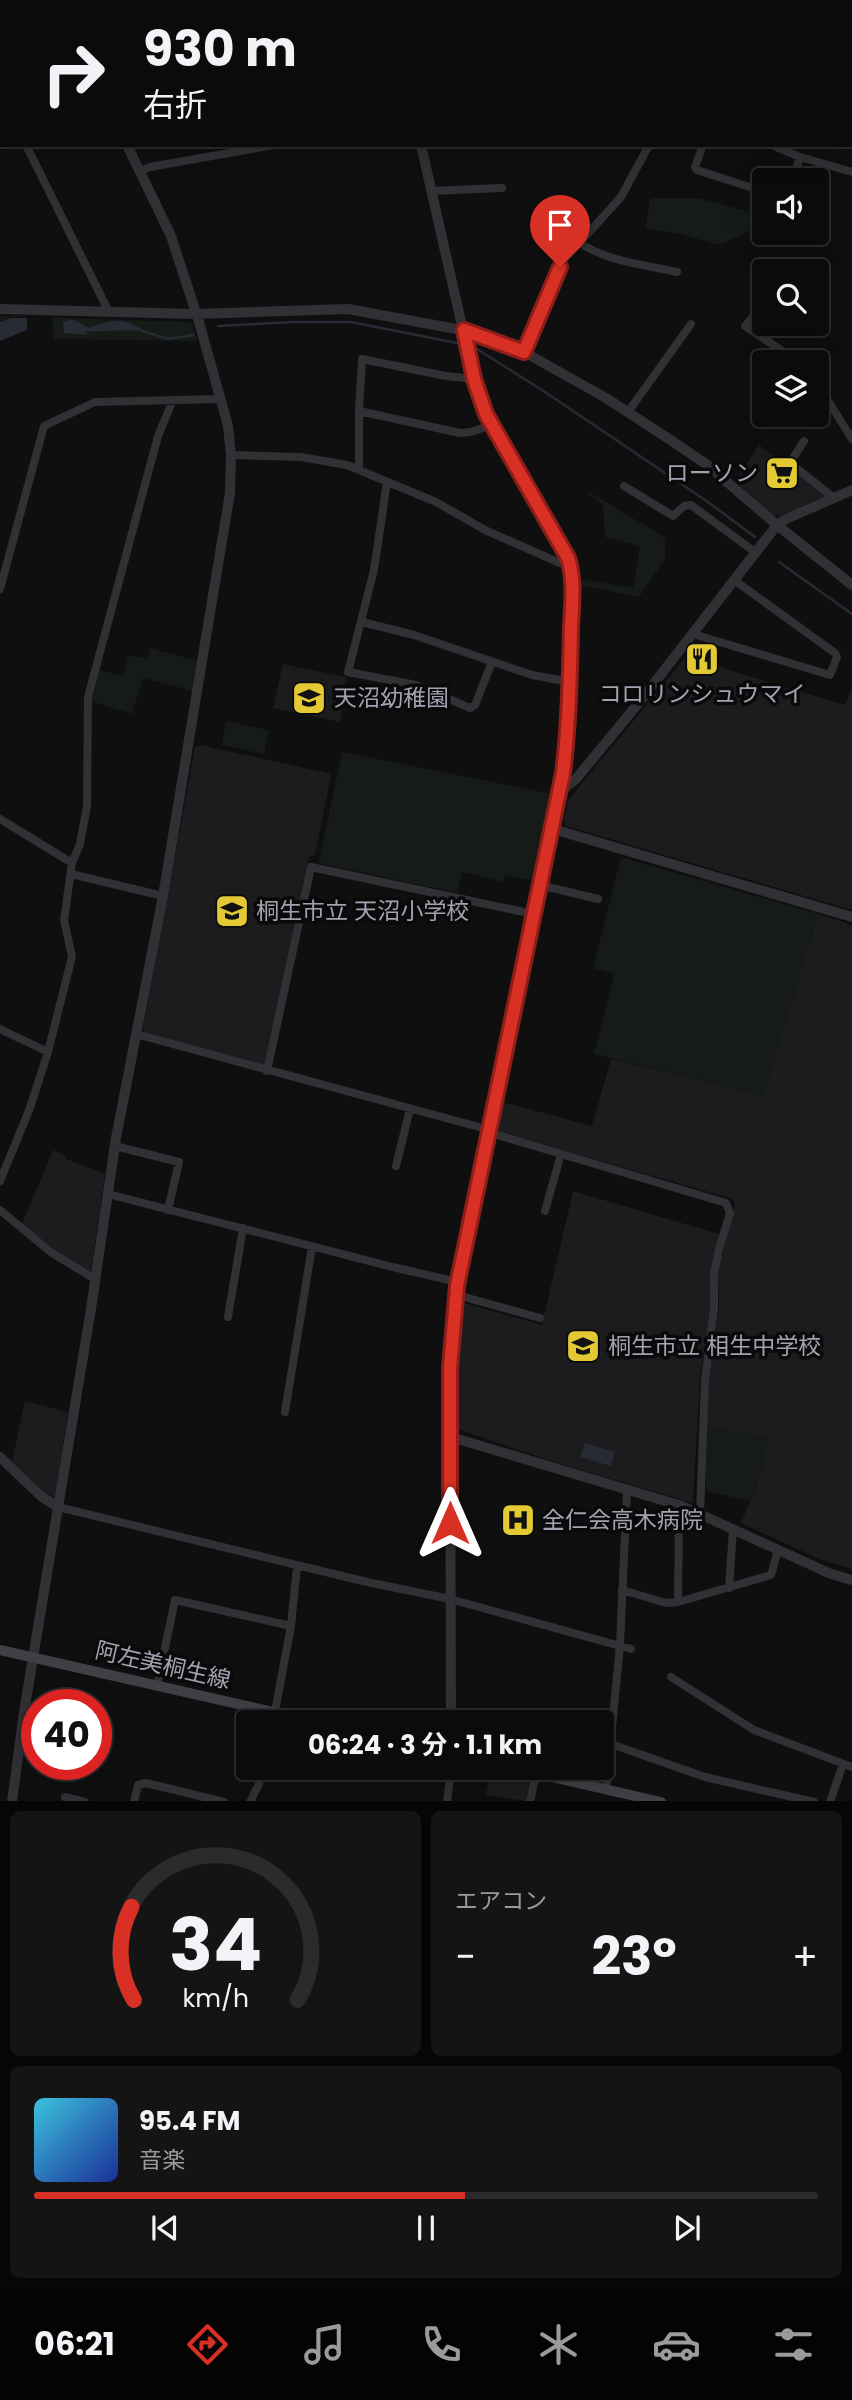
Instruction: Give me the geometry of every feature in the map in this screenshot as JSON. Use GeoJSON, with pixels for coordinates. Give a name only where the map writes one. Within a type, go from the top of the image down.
{"type":"FeatureCollection","features":[{"type":"Feature","properties":{"kind":"main road","name":"阿左美桐生線"},"geometry":{"type":"LineString","coordinates":[[0,1650],[157,1686],[247,1710]]}},
{"type":"Feature","properties":{"kind":"main road"},"geometry":{"type":"LineString","coordinates":[[567,1780],[661,1801]]}},
{"type":"Feature","properties":{"kind":"street"},"geometry":{"type":"LineString","coordinates":[[27,147],[108,310]]}},
{"type":"Feature","properties":{"kind":"street"},"geometry":{"type":"LineString","coordinates":[[12,1801],[32,1657],[115,1146],[163,896],[229,502],[231,455],[221,399],[197,314],[171,236],[128,147]]}},
{"type":"Feature","properties":{"kind":"street"},"geometry":{"type":"LineString","coordinates":[[140,171],[263,147]]}},
{"type":"Feature","properties":{"kind":"street"},"geometry":{"type":"LineString","coordinates":[[421,147],[474,379],[482,403],[570,563],[572,577],[568,730],[559,793],[458,1282],[451,1350],[451,1710]]}},
{"type":"Feature","properties":{"kind":"street"},"geometry":{"type":"LineString","coordinates":[[524,352],[560,267],[578,242],[621,197],[648,147]]}},
{"type":"Feature","properties":{"kind":"street"},"geometry":{"type":"LineString","coordinates":[[702,147],[695,167],[697,170],[752,188]]}},
{"type":"Feature","properties":{"kind":"street"},"geometry":{"type":"LineString","coordinates":[[777,147],[800,157],[852,172]]}},
{"type":"Feature","properties":{"kind":"street"},"geometry":{"type":"LineString","coordinates":[[796,168],[800,157]]}},
{"type":"Feature","properties":{"kind":"street"},"geometry":{"type":"LineString","coordinates":[[431,191],[502,188]]}},
{"type":"Feature","properties":{"kind":"street"},"geometry":{"type":"LineString","coordinates":[[578,242],[586,248],[615,258],[677,272]]}},
{"type":"Feature","properties":{"kind":"street"},"geometry":{"type":"LineString","coordinates":[[0,309],[197,314],[348,309],[464,330],[524,352],[628,412],[706,464],[776,526],[852,585]]}},
{"type":"Feature","properties":{"kind":"street"},"geometry":{"type":"LineString","coordinates":[[752,318],[745,326],[752,331]]}},
{"type":"Feature","properties":{"kind":"street"},"geometry":{"type":"LineString","coordinates":[[628,412],[691,324]]}},
{"type":"Feature","properties":{"kind":"street"},"geometry":{"type":"LineString","coordinates":[[760,336],[781,350]]}},
{"type":"Feature","properties":{"kind":"street"},"geometry":{"type":"LineString","coordinates":[[359,469],[362,359],[474,379]]}},
{"type":"Feature","properties":{"kind":"street"},"geometry":{"type":"LineString","coordinates":[[0,589],[44,426],[95,402],[221,399]]}},
{"type":"Feature","properties":{"kind":"street"},"geometry":{"type":"LineString","coordinates":[[0,1181],[30,1108],[48,1052],[72,957],[64,920],[72,863],[80,844],[87,806],[86,741],[90,684],[154,449],[173,400]]}},
{"type":"Feature","properties":{"kind":"street"},"geometry":{"type":"LineString","coordinates":[[829,402],[852,439]]}},
{"type":"Feature","properties":{"kind":"street"},"geometry":{"type":"LineString","coordinates":[[359,411],[460,432],[471,432],[492,425]]}},
{"type":"Feature","properties":{"kind":"street"},"geometry":{"type":"LineString","coordinates":[[804,441],[790,463],[834,498]]}},
{"type":"Feature","properties":{"kind":"street"},"geometry":{"type":"LineString","coordinates":[[231,455],[323,460],[359,469],[436,502],[487,531],[560,563],[570,563]]}},
{"type":"Feature","properties":{"kind":"street"},"geometry":{"type":"LineString","coordinates":[[387,482],[375,567],[348,672],[416,685],[470,708],[475,705],[492,662]]}},
{"type":"Feature","properties":{"kind":"street"},"geometry":{"type":"LineString","coordinates":[[624,486],[673,516],[684,506],[691,505],[755,552]]}},
{"type":"Feature","properties":{"kind":"street"},"geometry":{"type":"LineString","coordinates":[[559,793],[576,779],[693,635],[776,526],[786,519],[852,491]]}},
{"type":"Feature","properties":{"kind":"street"},"geometry":{"type":"LineString","coordinates":[[693,635],[830,675],[833,672],[837,657],[835,653],[734,580]]}},
{"type":"Feature","properties":{"kind":"street"},"geometry":{"type":"LineString","coordinates":[[362,622],[414,635],[532,675],[570,682]]}},
{"type":"Feature","properties":{"kind":"street"},"geometry":{"type":"LineString","coordinates":[[0,819],[72,863]]}},
{"type":"Feature","properties":{"kind":"street"},"geometry":{"type":"LineString","coordinates":[[553,829],[852,917]]}},
{"type":"Feature","properties":{"kind":"street"},"geometry":{"type":"LineString","coordinates":[[267,1071],[311,867],[533,914]]}},
{"type":"Feature","properties":{"kind":"street"},"geometry":{"type":"LineString","coordinates":[[71,874],[163,896]]}},
{"type":"Feature","properties":{"kind":"street"},"geometry":{"type":"LineString","coordinates":[[540,885],[598,899]]}},
{"type":"Feature","properties":{"kind":"street"},"geometry":{"type":"LineString","coordinates":[[0,1029],[48,1052]]}},
{"type":"Feature","properties":{"kind":"street"},"geometry":{"type":"LineString","coordinates":[[136,1034],[479,1127],[726,1203],[730,1213],[714,1274],[714,1308],[705,1381],[700,1514]]}},
{"type":"Feature","properties":{"kind":"street"},"geometry":{"type":"LineString","coordinates":[[396,1166],[410,1109]]}},
{"type":"Feature","properties":{"kind":"street"},"geometry":{"type":"LineString","coordinates":[[115,1146],[179,1161],[168,1210]]}},
{"type":"Feature","properties":{"kind":"street"},"geometry":{"type":"LineString","coordinates":[[545,1210],[561,1154]]}},
{"type":"Feature","properties":{"kind":"street"},"geometry":{"type":"LineString","coordinates":[[108,1194],[458,1282]]}},
{"type":"Feature","properties":{"kind":"street"},"geometry":{"type":"LineString","coordinates":[[0,1210],[52,1254],[95,1279]]}},
{"type":"Feature","properties":{"kind":"street"},"geometry":{"type":"LineString","coordinates":[[228,1317],[243,1228]]}},
{"type":"Feature","properties":{"kind":"street"},"geometry":{"type":"LineString","coordinates":[[285,1412],[312,1247]]}},
{"type":"Feature","properties":{"kind":"street"},"geometry":{"type":"LineString","coordinates":[[457,1295],[540,1318]]}},
{"type":"Feature","properties":{"kind":"street"},"geometry":{"type":"LineString","coordinates":[[451,1437],[682,1506],[831,1574],[852,1580]]}},
{"type":"Feature","properties":{"kind":"street"},"geometry":{"type":"LineString","coordinates":[[0,1457],[42,1497],[58,1507],[298,1566],[450,1599],[632,1649]]}},
{"type":"Feature","properties":{"kind":"street"},"geometry":{"type":"LineString","coordinates":[[614,1711],[620,1645],[626,1490]]}},
{"type":"Feature","properties":{"kind":"street"},"geometry":{"type":"LineString","coordinates":[[678,1602],[682,1506]]}},
{"type":"Feature","properties":{"kind":"street"},"geometry":{"type":"LineString","coordinates":[[729,1588],[733,1530]]}},
{"type":"Feature","properties":{"kind":"street"},"geometry":{"type":"LineString","coordinates":[[622,1590],[666,1602],[678,1602],[771,1575],[778,1550]]}},
{"type":"Feature","properties":{"kind":"street"},"geometry":{"type":"LineString","coordinates":[[274,1710],[291,1626],[298,1566]]}},
{"type":"Feature","properties":{"kind":"street"},"geometry":{"type":"LineString","coordinates":[[157,1686],[175,1600],[291,1626]]}},
{"type":"Feature","properties":{"kind":"street"},"geometry":{"type":"LineString","coordinates":[[671,1677],[754,1730],[852,1767]]}},
{"type":"Feature","properties":{"kind":"street"},"geometry":{"type":"LineString","coordinates":[[614,1745],[705,1777],[814,1801]]}},
{"type":"Feature","properties":{"kind":"street"},"geometry":{"type":"LineString","coordinates":[[830,1801],[843,1764]]}},
{"type":"Feature","properties":{"kind":"street"},"geometry":{"type":"LineString","coordinates":[[250,1801],[260,1780]]}},
{"type":"Feature","properties":{"kind":"street"},"geometry":{"type":"LineString","coordinates":[[447,1801],[450,1780]]}},
{"type":"Feature","properties":{"kind":"street"},"geometry":{"type":"LineString","coordinates":[[530,1801],[534,1780]]}},
{"type":"Feature","properties":{"kind":"street"},"geometry":{"type":"LineString","coordinates":[[606,1789],[607,1780]]}},
{"type":"Feature","properties":{"kind":"street"},"geometry":{"type":"LineString","coordinates":[[134,1801],[138,1785],[146,1783],[224,1801]]}},
{"type":"Feature","properties":{"kind":"street"},"geometry":{"type":"LineString","coordinates":[[65,1797],[85,1801]]}},
{"type":"Feature","properties":{"kind":"shaded area"},"geometry":{"type":"Polygon","coordinates":[[[650,198],[697,198],[752,212],[752,230],[719,245],[681,234],[645,229],[650,198]]]}},
{"type":"Feature","properties":{"kind":"shaded area"},"geometry":{"type":"Polygon","coordinates":[[[32,317],[188,322],[192,324],[197,341],[54,339],[52,318],[32,317]]]}},
{"type":"Feature","properties":{"kind":"shaded area"},"geometry":{"type":"Polygon","coordinates":[[[10,318],[27,318],[27,330],[0,341],[0,322],[10,318]]]}},
{"type":"Feature","properties":{"kind":"shaded area"},"geometry":{"type":"Polygon","coordinates":[[[72,319],[89,328],[123,321],[144,331],[87,331],[86,335],[64,333],[63,322],[72,319]]]}},
{"type":"Feature","properties":{"kind":"shaded area"},"geometry":{"type":"Polygon","coordinates":[[[759,445],[825,496],[780,516],[771,515],[735,482],[759,445]]]}},
{"type":"Feature","properties":{"kind":"shaded area"},"geometry":{"type":"Polygon","coordinates":[[[589,492],[666,538],[665,559],[639,597],[579,585],[579,579],[633,588],[640,546],[605,537],[603,504],[588,494],[589,492]]]}},
{"type":"Feature","properties":{"kind":"shaded area"},"geometry":{"type":"Polygon","coordinates":[[[150,648],[198,661],[193,691],[143,678],[132,714],[91,701],[99,670],[123,676],[128,655],[147,659],[150,648]]]}},
{"type":"Feature","properties":{"kind":"shaded area"},"geometry":{"type":"Polygon","coordinates":[[[686,657],[845,705],[852,686],[852,910],[566,826],[563,821],[568,800],[686,657]]]}},
{"type":"Feature","properties":{"kind":"shaded area","name":"天沼幼稚園"},"geometry":{"type":"Polygon","coordinates":[[[283,664],[346,677],[340,722],[273,708],[283,664]]]}},
{"type":"Feature","properties":{"kind":"shaded area"},"geometry":{"type":"Polygon","coordinates":[[[226,721],[269,730],[264,754],[222,745],[226,721]]]}},
{"type":"Feature","properties":{"kind":"shaded area","name":"桐生市立 天沼小学校"},"geometry":{"type":"Polygon","coordinates":[[[201,745],[328,773],[331,776],[315,855],[309,857],[266,1064],[261,1067],[145,1033],[143,1029],[195,747],[201,745]]]}},
{"type":"Feature","properties":{"kind":"shaded area"},"geometry":{"type":"Polygon","coordinates":[[[342,752],[552,794],[534,881],[505,875],[504,882],[462,872],[457,893],[322,864],[319,861],[342,752]]]}},
{"type":"Feature","properties":{"kind":"shaded area"},"geometry":{"type":"Polygon","coordinates":[[[621,857],[818,914],[763,1096],[594,1054],[614,974],[593,968],[621,857]]]}},
{"type":"Feature","properties":{"kind":"shaded area"},"geometry":{"type":"Polygon","coordinates":[[[818,914],[852,925],[852,1569],[819,1559],[741,1523],[758,1482],[707,1425],[709,1379],[719,1307],[718,1271],[735,1204],[733,1199],[496,1131],[502,1102],[592,1126],[611,1059],[763,1095],[818,914]]]}},
{"type":"Feature","properties":{"kind":"shaded area"},"geometry":{"type":"Polygon","coordinates":[[[53,1150],[66,1156],[66,1159],[105,1174],[91,1271],[54,1249],[22,1224],[53,1150]]]}},
{"type":"Feature","properties":{"kind":"shaded area","name":"桐生市立 相生中学校"},"geometry":{"type":"Polygon","coordinates":[[[573,1191],[719,1234],[710,1274],[711,1308],[700,1377],[693,1503],[548,1460],[458,1429],[463,1303],[542,1325],[573,1191]]]}},
{"type":"Feature","properties":{"kind":"shaded area"},"geometry":{"type":"Polygon","coordinates":[[[25,1401],[68,1412],[55,1497],[45,1493],[12,1461],[25,1401]]]}},
{"type":"Feature","properties":{"kind":"shaded area"},"geometry":{"type":"Polygon","coordinates":[[[707,1425],[769,1439],[750,1501],[707,1491],[707,1425]]]}},
{"type":"Feature","properties":{"kind":"shaded area"},"geometry":{"type":"Polygon","coordinates":[[[585,1443],[615,1452],[611,1466],[580,1457],[585,1443]]]}},
{"type":"Feature","properties":{"kind":"shaded area"},"geometry":{"type":"Polygon","coordinates":[[[489,1780],[528,1780],[526,1801],[486,1795],[489,1780]]]}},
{"type":"Feature","properties":{"kind":"waterway"},"geometry":{"type":"LineString","coordinates":[[218,326],[351,322],[457,343]]}},
{"type":"Feature","properties":{"kind":"waterway"},"geometry":{"type":"LineString","coordinates":[[143,331],[168,339],[193,335]]}},
{"type":"Feature","properties":{"kind":"waterway"},"geometry":{"type":"LineString","coordinates":[[477,349],[708,502],[755,537]]}},
{"type":"Feature","properties":{"kind":"waterway"},"geometry":{"type":"LineString","coordinates":[[779,562],[852,614]]}},
{"type":"Feature","properties":{"kind":"place","name":"ローソン"},"geometry":{"type":"Point","coordinates":[782,473]}},
{"type":"Feature","properties":{"kind":"place","name":"コロリンシュウマイ"},"geometry":{"type":"Point","coordinates":[702,659]}},
{"type":"Feature","properties":{"kind":"place","name":"天沼幼稚園"},"geometry":{"type":"Point","coordinates":[309,698]}},
{"type":"Feature","properties":{"kind":"place","name":"桐生市立 天沼小学校"},"geometry":{"type":"Point","coordinates":[232,911]}},
{"type":"Feature","properties":{"kind":"place","name":"桐生市立 相生中学校"},"geometry":{"type":"Point","coordinates":[583,1346]}},
{"type":"Feature","properties":{"kind":"place","name":"全仁会高木病院"},"geometry":{"type":"Point","coordinates":[518,1520]}},
{"type":"Feature","properties":{"kind":"route"},"geometry":{"type":"LineString","coordinates":[[450,1523],[450,1368],[454,1309],[482,1160],[563,773],[568,730],[572,613],[570,563],[486,414],[474,379],[464,330],[524,352],[560,267]]}}]}
